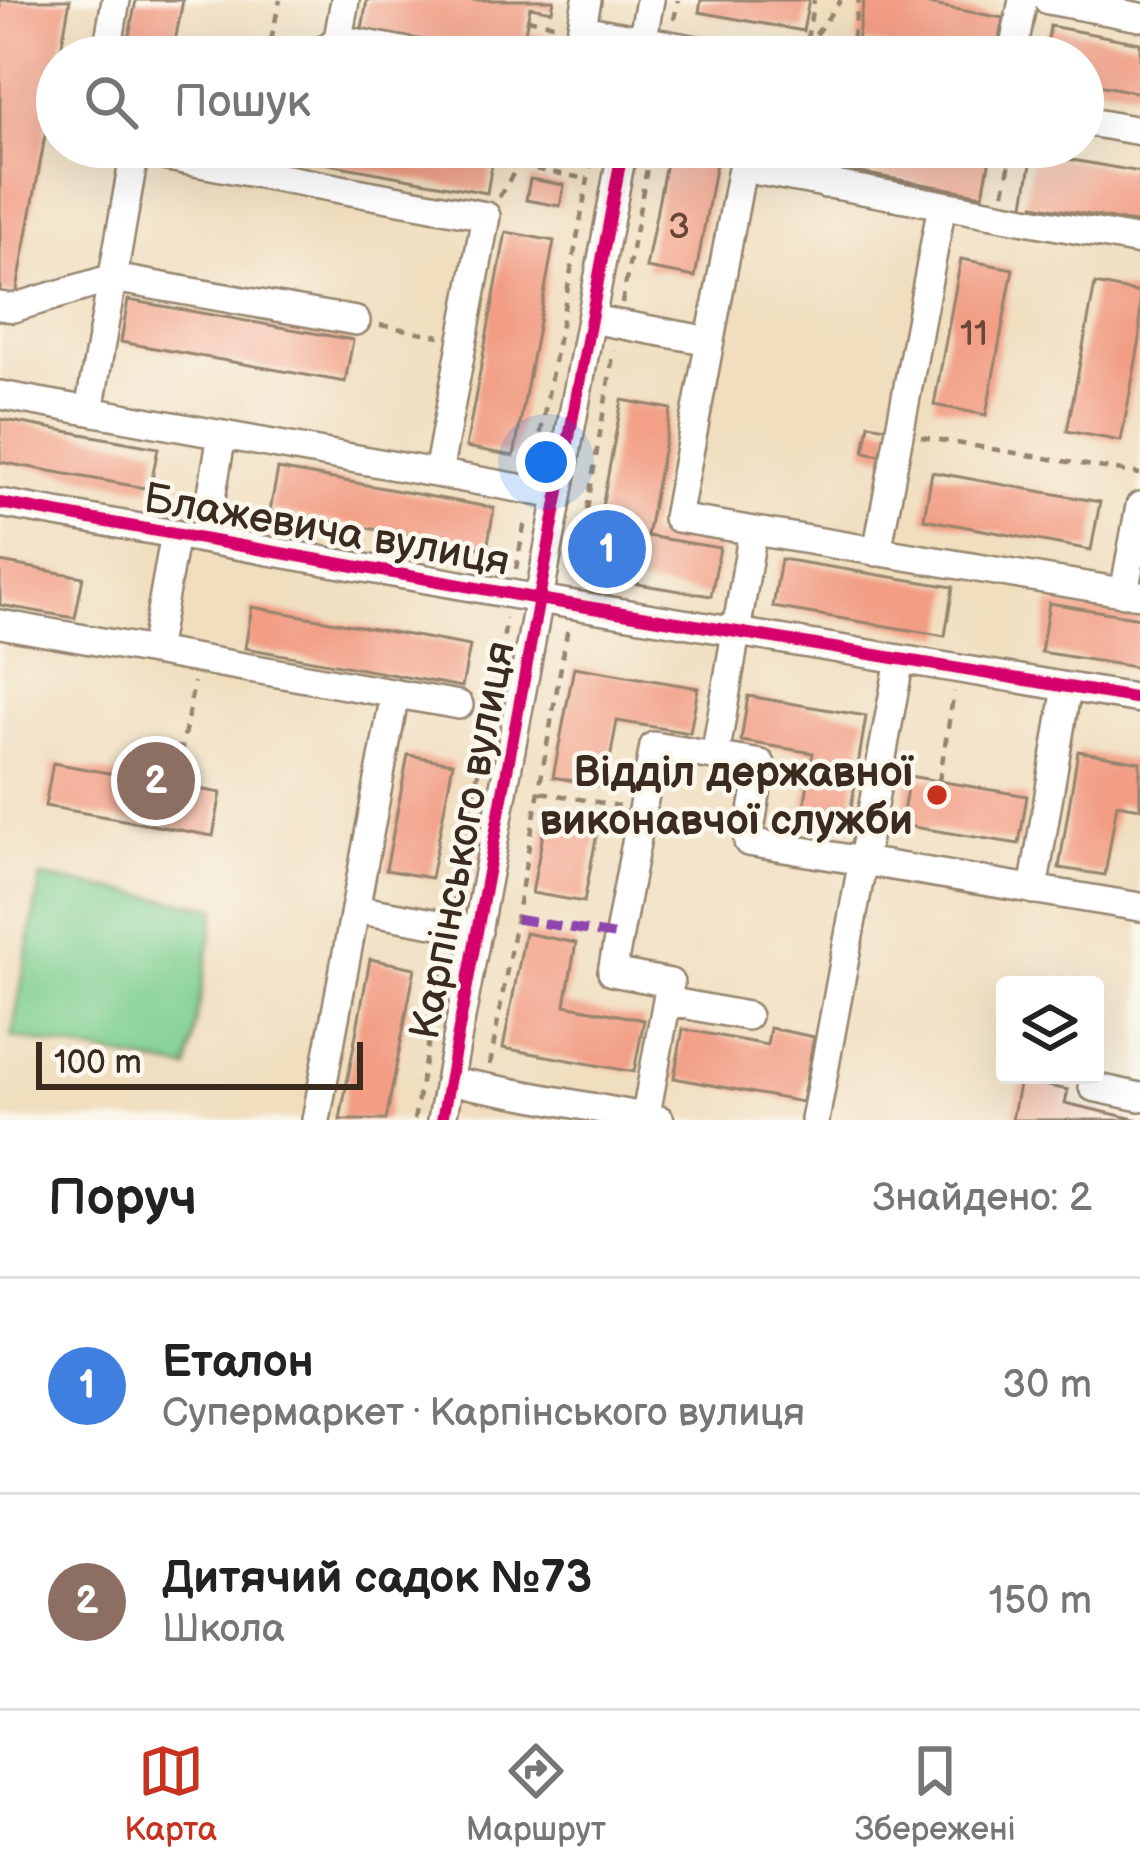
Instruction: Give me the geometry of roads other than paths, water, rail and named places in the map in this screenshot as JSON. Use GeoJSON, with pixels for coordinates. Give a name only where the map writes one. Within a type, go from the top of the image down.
{"type":"FeatureCollection","features":[{"type":"Feature","properties":{"kind":"street"},"geometry":{"type":"LineString","coordinates":[[110,36],[116,0]]}},
{"type":"Feature","properties":{"kind":"street"},"geometry":{"type":"LineString","coordinates":[[332,36],[345,0]]}},
{"type":"Feature","properties":{"kind":"street"},"geometry":{"type":"LineString","coordinates":[[580,36],[587,0]]}},
{"type":"Feature","properties":{"kind":"street"},"geometry":{"type":"LineString","coordinates":[[643,36],[650,0]]}},
{"type":"Feature","properties":{"kind":"street"},"geometry":{"type":"LineString","coordinates":[[1016,36],[1023,0]]}},
{"type":"Feature","properties":{"kind":"street"},"geometry":{"type":"LineString","coordinates":[[1048,0],[1140,17]]}},
{"type":"Feature","properties":{"kind":"street"},"geometry":{"type":"LineString","coordinates":[[1104,125],[1140,131]]}},
{"type":"Feature","properties":{"kind":"street"},"geometry":{"type":"LineString","coordinates":[[89,411],[112,278],[123,168]]}},
{"type":"Feature","properties":{"kind":"street"},"geometry":{"type":"LineString","coordinates":[[268,168],[486,217],[438,473]]}},
{"type":"Feature","properties":{"kind":"street","name":"Карпінського вулиця"},"geometry":{"type":"LineString","coordinates":[[442,1120],[464,929],[539,599],[544,493],[605,321],[621,168]]}},
{"type":"Feature","properties":{"kind":"street"},"geometry":{"type":"LineString","coordinates":[[1140,241],[742,168],[677,518],[1132,594],[1140,506]]}},
{"type":"Feature","properties":{"kind":"street"},"geometry":{"type":"LineString","coordinates":[[825,184],[828,168]]}},
{"type":"Feature","properties":{"kind":"street"},"geometry":{"type":"LineString","coordinates":[[877,552],[941,205]]}},
{"type":"Feature","properties":{"kind":"street"},"geometry":{"type":"LineString","coordinates":[[0,305],[13,308],[112,278],[356,321]]}},
{"type":"Feature","properties":{"kind":"street"},"geometry":{"type":"LineString","coordinates":[[605,321],[710,341]]}},
{"type":"Feature","properties":{"kind":"street"},"geometry":{"type":"LineString","coordinates":[[0,395],[544,493]]}},
{"type":"Feature","properties":{"kind":"street"},"geometry":{"type":"LineString","coordinates":[[154,651],[222,435]]}},
{"type":"Feature","properties":{"kind":"street","name":"Блажевича вулиця"},"geometry":{"type":"LineString","coordinates":[[0,503],[1140,699]]}},
{"type":"Feature","properties":{"kind":"street"},"geometry":{"type":"LineString","coordinates":[[715,757],[753,531]]}},
{"type":"Feature","properties":{"kind":"street"},"geometry":{"type":"LineString","coordinates":[[0,624],[459,705]]}},
{"type":"Feature","properties":{"kind":"street"},"geometry":{"type":"LineString","coordinates":[[815,1120],[900,659]]}},
{"type":"Feature","properties":{"kind":"street"},"geometry":{"type":"LineString","coordinates":[[1033,890],[1067,687]]}},
{"type":"Feature","properties":{"kind":"street"},"geometry":{"type":"LineString","coordinates":[[316,1120],[395,694]]}},
{"type":"Feature","properties":{"kind":"street"},"geometry":{"type":"LineString","coordinates":[[450,1081],[650,1119],[670,983],[612,972],[654,746],[761,764],[748,842],[1140,908]]}},
{"type":"Feature","properties":{"kind":"street"},"geometry":{"type":"LineString","coordinates":[[355,909],[464,929]]}},
{"type":"Feature","properties":{"kind":"street"},"geometry":{"type":"LineString","coordinates":[[667,1001],[747,1016]]}},
{"type":"Feature","properties":{"kind":"street"},"geometry":{"type":"LineString","coordinates":[[1093,1087],[1140,1096]]}},
{"type":"Feature","properties":{"kind":"place","name":"Еталон"},"geometry":{"type":"Point","coordinates":[607,549]}},
{"type":"Feature","properties":{"kind":"place","name":"Дитячий садок №73"},"geometry":{"type":"Point","coordinates":[156,781]}},
{"type":"Feature","properties":{"kind":"place","name":"Відділ державної виконавчої служби"},"geometry":{"type":"Point","coordinates":[937,795]}}]}
